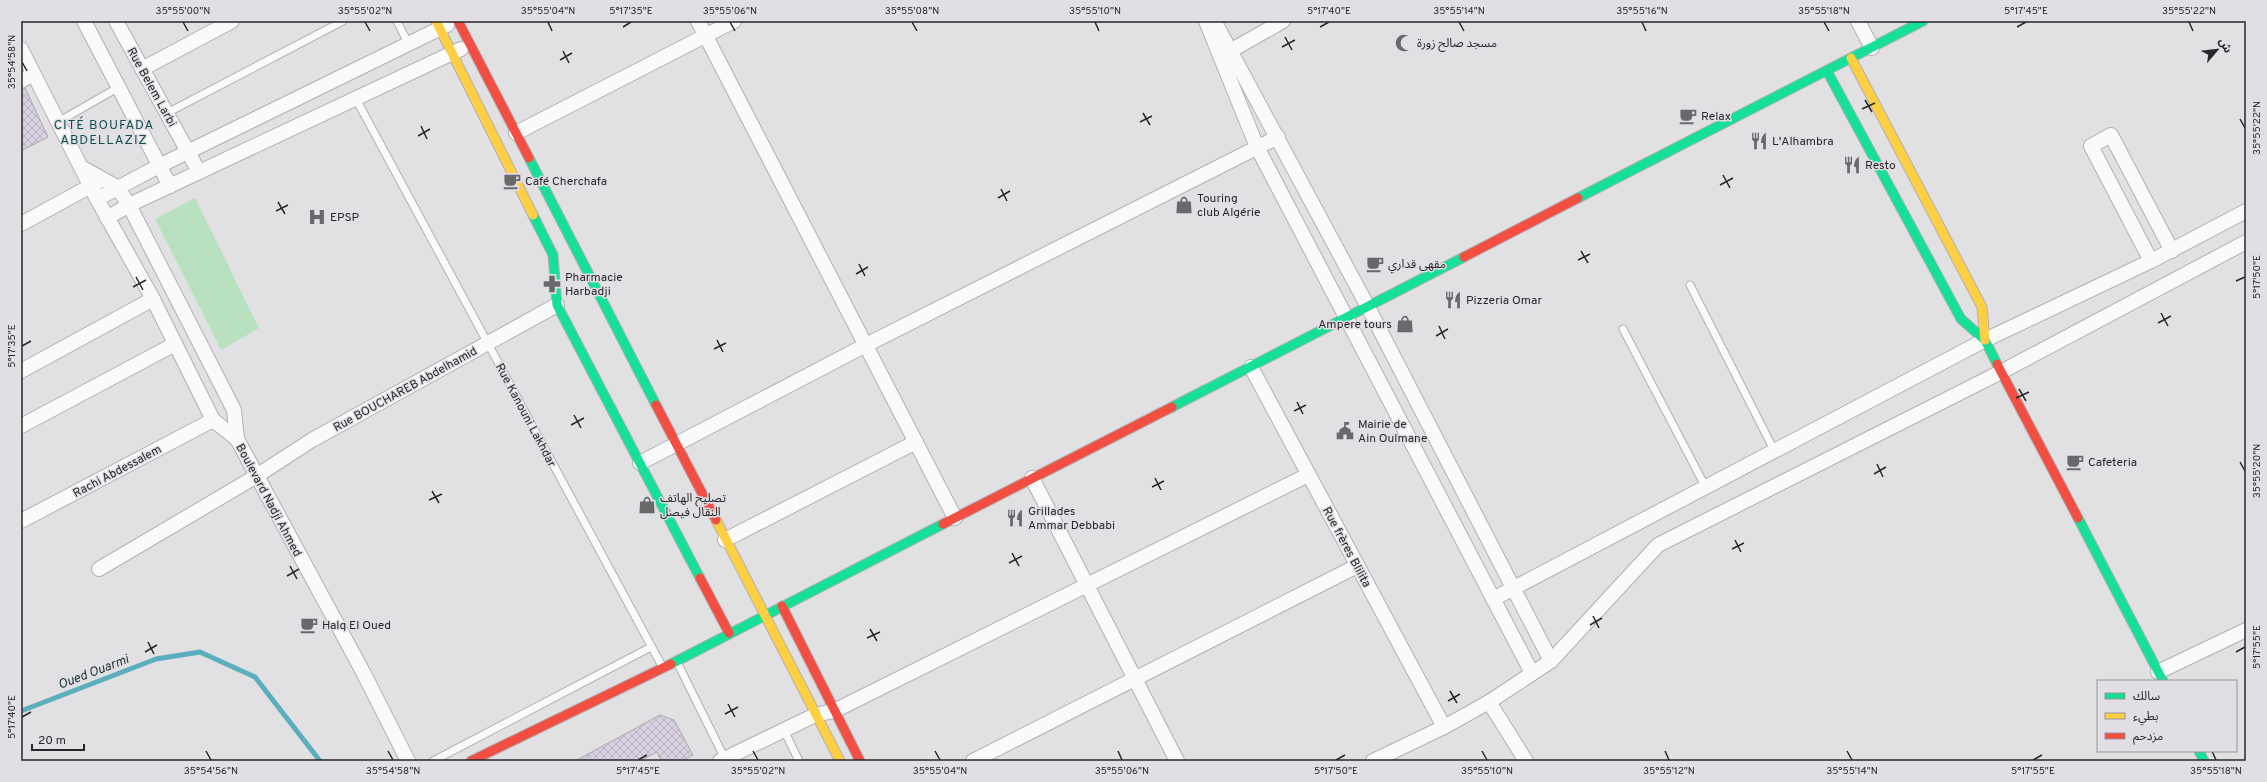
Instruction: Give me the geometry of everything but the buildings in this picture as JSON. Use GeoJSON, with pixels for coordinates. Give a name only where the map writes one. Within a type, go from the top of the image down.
{"type":"FeatureCollection","features":[{"type":"Feature","properties":{"kind":"main road"},"geometry":{"type":"LineString","coordinates":[[458,21],[763,615],[840,761]]}},
{"type":"Feature","properties":{"kind":"main road"},"geometry":{"type":"LineString","coordinates":[[471,761],[663,668],[763,615],[1347,318],[1923,21]]}},
{"type":"Feature","properties":{"kind":"main road"},"geometry":{"type":"LineString","coordinates":[[438,25],[553,255],[557,305],[729,633]]}},
{"type":"Feature","properties":{"kind":"main road"},"geometry":{"type":"LineString","coordinates":[[1851,58],[1982,307],[1984,340]]}},
{"type":"Feature","properties":{"kind":"main road"},"geometry":{"type":"LineString","coordinates":[[1828,71],[1960,319],[1984,340],[2161,676]]}},
{"type":"Feature","properties":{"kind":"main road"},"geometry":{"type":"LineString","coordinates":[[782,606],[860,761]]}},
{"type":"Feature","properties":{"kind":"main road"},"geometry":{"type":"LineString","coordinates":[[2200,752],[2204,761]]}},
{"type":"Feature","properties":{"kind":"street"},"geometry":{"type":"LineString","coordinates":[[84,21],[170,186]]}},
{"type":"Feature","properties":{"kind":"street","name":"Rue Belem Larbi"},"geometry":{"type":"LineString","coordinates":[[116,21],[199,172]]}},
{"type":"Feature","properties":{"kind":"street"},"geometry":{"type":"LineString","coordinates":[[142,69],[232,21]]}},
{"type":"Feature","properties":{"kind":"street"},"geometry":{"type":"LineString","coordinates":[[97,199],[159,166],[409,45],[438,25],[454,21]]}},
{"type":"Feature","properties":{"kind":"street"},"geometry":{"type":"LineString","coordinates":[[698,21],[955,518]]}},
{"type":"Feature","properties":{"kind":"street"},"geometry":{"type":"LineString","coordinates":[[516,133],[734,21]]}},
{"type":"Feature","properties":{"kind":"street"},"geometry":{"type":"LineString","coordinates":[[1206,21],[1278,137],[1368,307],[1551,661]]}},
{"type":"Feature","properties":{"kind":"street"},"geometry":{"type":"LineString","coordinates":[[1214,21],[1257,147],[1532,673]]}},
{"type":"Feature","properties":{"kind":"street"},"geometry":{"type":"LineString","coordinates":[[1225,53],[1283,21]]}},
{"type":"Feature","properties":{"kind":"street"},"geometry":{"type":"LineString","coordinates":[[1858,21],[1872,48]]}},
{"type":"Feature","properties":{"kind":"street"},"geometry":{"type":"LineString","coordinates":[[107,218],[129,205],[470,45]]}},
{"type":"Feature","properties":{"kind":"street"},"geometry":{"type":"LineString","coordinates":[[21,49],[27,77],[58,122]]}},
{"type":"Feature","properties":{"kind":"street","name":"Boulevard Nadji Ahmed"},"geometry":{"type":"LineString","coordinates":[[58,122],[81,167],[96,183],[117,187],[129,205],[234,410],[236,439],[255,477],[363,672],[408,761]]}},
{"type":"Feature","properties":{"kind":"street"},"geometry":{"type":"LineString","coordinates":[[2151,261],[2091,146],[2112,135],[2172,251]]}},
{"type":"Feature","properties":{"kind":"street"},"geometry":{"type":"LineString","coordinates":[[640,463],[866,345],[1278,137]]}},
{"type":"Feature","properties":{"kind":"street"},"geometry":{"type":"LineString","coordinates":[[21,224],[96,183],[97,199],[153,299],[213,420],[236,439]]}},
{"type":"Feature","properties":{"kind":"street"},"geometry":{"type":"LineString","coordinates":[[1493,599],[1513,587],[1984,340],[2172,251],[2246,211]]}},
{"type":"Feature","properties":{"kind":"street"},"geometry":{"type":"LineString","coordinates":[[1373,761],[1444,727],[1489,702],[1551,661],[1658,545],[2001,372],[2246,242]]}},
{"type":"Feature","properties":{"kind":"street"},"geometry":{"type":"LineString","coordinates":[[21,371],[153,299]]}},
{"type":"Feature","properties":{"kind":"street","name":"Rue BOUCHAREB Abdelhamid"},"geometry":{"type":"LineString","coordinates":[[99,569],[255,477],[312,440],[557,305]]}},
{"type":"Feature","properties":{"kind":"street"},"geometry":{"type":"LineString","coordinates":[[21,426],[175,344]]}},
{"type":"Feature","properties":{"kind":"street","name":"Rue frères Blilita"},"geometry":{"type":"LineString","coordinates":[[1251,367],[1444,727]]}},
{"type":"Feature","properties":{"kind":"street","name":"Rachi Abdessalem"},"geometry":{"type":"LineString","coordinates":[[21,521],[213,420]]}},
{"type":"Feature","properties":{"kind":"street"},"geometry":{"type":"LineString","coordinates":[[725,540],[916,442]]}},
{"type":"Feature","properties":{"kind":"street"},"geometry":{"type":"LineString","coordinates":[[723,760],[815,715],[834,711],[1088,586],[1308,475]]}},
{"type":"Feature","properties":{"kind":"street"},"geometry":{"type":"LineString","coordinates":[[1032,478],[1177,761]]}},
{"type":"Feature","properties":{"kind":"street"},"geometry":{"type":"LineString","coordinates":[[973,761],[1357,566]]}},
{"type":"Feature","properties":{"kind":"street"},"geometry":{"type":"LineString","coordinates":[[2161,676],[2246,630]]}},
{"type":"Feature","properties":{"kind":"street"},"geometry":{"type":"LineString","coordinates":[[1489,702],[1526,761]]}},
{"type":"Feature","properties":{"kind":"lane"},"geometry":{"type":"LineString","coordinates":[[166,113],[343,21]]}},
{"type":"Feature","properties":{"kind":"lane"},"geometry":{"type":"LineString","coordinates":[[397,21],[409,45]]}},
{"type":"Feature","properties":{"kind":"lane"},"geometry":{"type":"LineString","coordinates":[[58,122],[118,87]]}},
{"type":"Feature","properties":{"kind":"lane","name":"Rue Kanouni Lakhdar"},"geometry":{"type":"LineString","coordinates":[[356,99],[663,668]]}},
{"type":"Feature","properties":{"kind":"lane"},"geometry":{"type":"LineString","coordinates":[[1690,285],[1774,450]]}},
{"type":"Feature","properties":{"kind":"lane"},"geometry":{"type":"LineString","coordinates":[[1623,329],[1705,486]]}},
{"type":"Feature","properties":{"kind":"lane"},"geometry":{"type":"LineString","coordinates":[[433,761],[652,647]]}},
{"type":"Feature","properties":{"kind":"lane"},"geometry":{"type":"LineString","coordinates":[[676,661],[723,760]]}},
{"type":"Feature","properties":{"kind":"lane"},"geometry":{"type":"LineString","coordinates":[[784,730],[799,761]]}},
{"type":"Feature","properties":{"kind":"green space"},"geometry":{"type":"Polygon","coordinates":[[[195,198],[259,328],[221,350],[155,219],[195,198]]]}},
{"type":"Feature","properties":{"kind":"waterway","name":"Oued Ouarmi"},"geometry":{"type":"LineString","coordinates":[[21,711],[156,659],[200,652],[255,677],[320,761]]}},
{"type":"Feature","properties":{"kind":"traffic: fast"},"geometry":{"type":"LineString","coordinates":[[1578,198],[1923,21]]}},
{"type":"Feature","properties":{"kind":"traffic: fast"},"geometry":{"type":"LineString","coordinates":[[1827,71],[1961,319],[1985,340],[1997,364]]}},
{"type":"Feature","properties":{"kind":"traffic: fast"},"geometry":{"type":"LineString","coordinates":[[529,158],[656,405]]}},
{"type":"Feature","properties":{"kind":"traffic: fast"},"geometry":{"type":"LineString","coordinates":[[533,215],[553,255],[557,305],[700,578]]}},
{"type":"Feature","properties":{"kind":"traffic: fast"},"geometry":{"type":"LineString","coordinates":[[1172,407],[1464,257]]}},
{"type":"Feature","properties":{"kind":"traffic: fast"},"geometry":{"type":"LineString","coordinates":[[2078,518],[2162,680]]}},
{"type":"Feature","properties":{"kind":"traffic: fast"},"geometry":{"type":"LineString","coordinates":[[671,664],[943,524]]}},
{"type":"Feature","properties":{"kind":"traffic: fast"},"geometry":{"type":"LineString","coordinates":[[2200,752],[2204,761]]}},
{"type":"Feature","properties":{"kind":"traffic: slow"},"geometry":{"type":"LineString","coordinates":[[436,21],[533,215]]}},
{"type":"Feature","properties":{"kind":"traffic: slow"},"geometry":{"type":"LineString","coordinates":[[1851,58],[1982,307],[1985,340]]}},
{"type":"Feature","properties":{"kind":"traffic: slow"},"geometry":{"type":"LineString","coordinates":[[716,520],[840,761]]}},
{"type":"Feature","properties":{"kind":"traffic: jam"},"geometry":{"type":"LineString","coordinates":[[458,21],[529,158]]}},
{"type":"Feature","properties":{"kind":"traffic: jam"},"geometry":{"type":"LineString","coordinates":[[1464,257],[1578,198]]}},
{"type":"Feature","properties":{"kind":"traffic: jam"},"geometry":{"type":"LineString","coordinates":[[1997,364],[2078,518]]}},
{"type":"Feature","properties":{"kind":"traffic: jam"},"geometry":{"type":"LineString","coordinates":[[656,405],[716,520]]}},
{"type":"Feature","properties":{"kind":"traffic: jam"},"geometry":{"type":"LineString","coordinates":[[943,524],[1172,407]]}},
{"type":"Feature","properties":{"kind":"traffic: jam"},"geometry":{"type":"LineString","coordinates":[[700,578],[729,633]]}},
{"type":"Feature","properties":{"kind":"traffic: jam"},"geometry":{"type":"LineString","coordinates":[[782,606],[860,761]]}},
{"type":"Feature","properties":{"kind":"traffic: jam"},"geometry":{"type":"LineString","coordinates":[[471,761],[671,664]]}},
{"type":"Feature","properties":{"kind":"place","name":"مسجد صالح زورة"},"geometry":{"type":"Point","coordinates":[1404,43]}},
{"type":"Feature","properties":{"kind":"place","name":"Relax"},"geometry":{"type":"Point","coordinates":[1688,116]}},
{"type":"Feature","properties":{"kind":"place","name":"L'Alhambra"},"geometry":{"type":"Point","coordinates":[1759,141]}},
{"type":"Feature","properties":{"kind":"place","name":"Resto"},"geometry":{"type":"Point","coordinates":[1852,165]}},
{"type":"Feature","properties":{"kind":"place","name":"Café Cherchafa"},"geometry":{"type":"Point","coordinates":[512,181]}},
{"type":"Feature","properties":{"kind":"place","name":"Touring club Algérie"},"geometry":{"type":"Point","coordinates":[1184,205]}},
{"type":"Feature","properties":{"kind":"place","name":"EPSP"},"geometry":{"type":"Point","coordinates":[317,217]}},
{"type":"Feature","properties":{"kind":"place","name":"مقهى قداري"},"geometry":{"type":"Point","coordinates":[1375,264]}},
{"type":"Feature","properties":{"kind":"place","name":"Pharmacie Harbadji"},"geometry":{"type":"Point","coordinates":[552,284]}},
{"type":"Feature","properties":{"kind":"place","name":"Pizzeria Omar"},"geometry":{"type":"Point","coordinates":[1453,300]}},
{"type":"Feature","properties":{"kind":"place","name":"Ampere tours"},"geometry":{"type":"Point","coordinates":[1405,324]}},
{"type":"Feature","properties":{"kind":"place","name":"Mairie de Ain Oulmane"},"geometry":{"type":"Point","coordinates":[1345,431]}},
{"type":"Feature","properties":{"kind":"place","name":"Cafeteria"},"geometry":{"type":"Point","coordinates":[2075,462]}},
{"type":"Feature","properties":{"kind":"place","name":"تصليح الهاتف النقال فيصل"},"geometry":{"type":"Point","coordinates":[647,505]}},
{"type":"Feature","properties":{"kind":"place","name":"Grillades Ammar Debbabi"},"geometry":{"type":"Point","coordinates":[1015,518]}},
{"type":"Feature","properties":{"kind":"place","name":"Halq El Oued"},"geometry":{"type":"Point","coordinates":[309,625]}},
{"type":"Feature","properties":{"kind":"district","name":"CITÉ BOUFADA ABDELLAZIZ"},"geometry":{"type":"Point","coordinates":[104,132]}}]}
